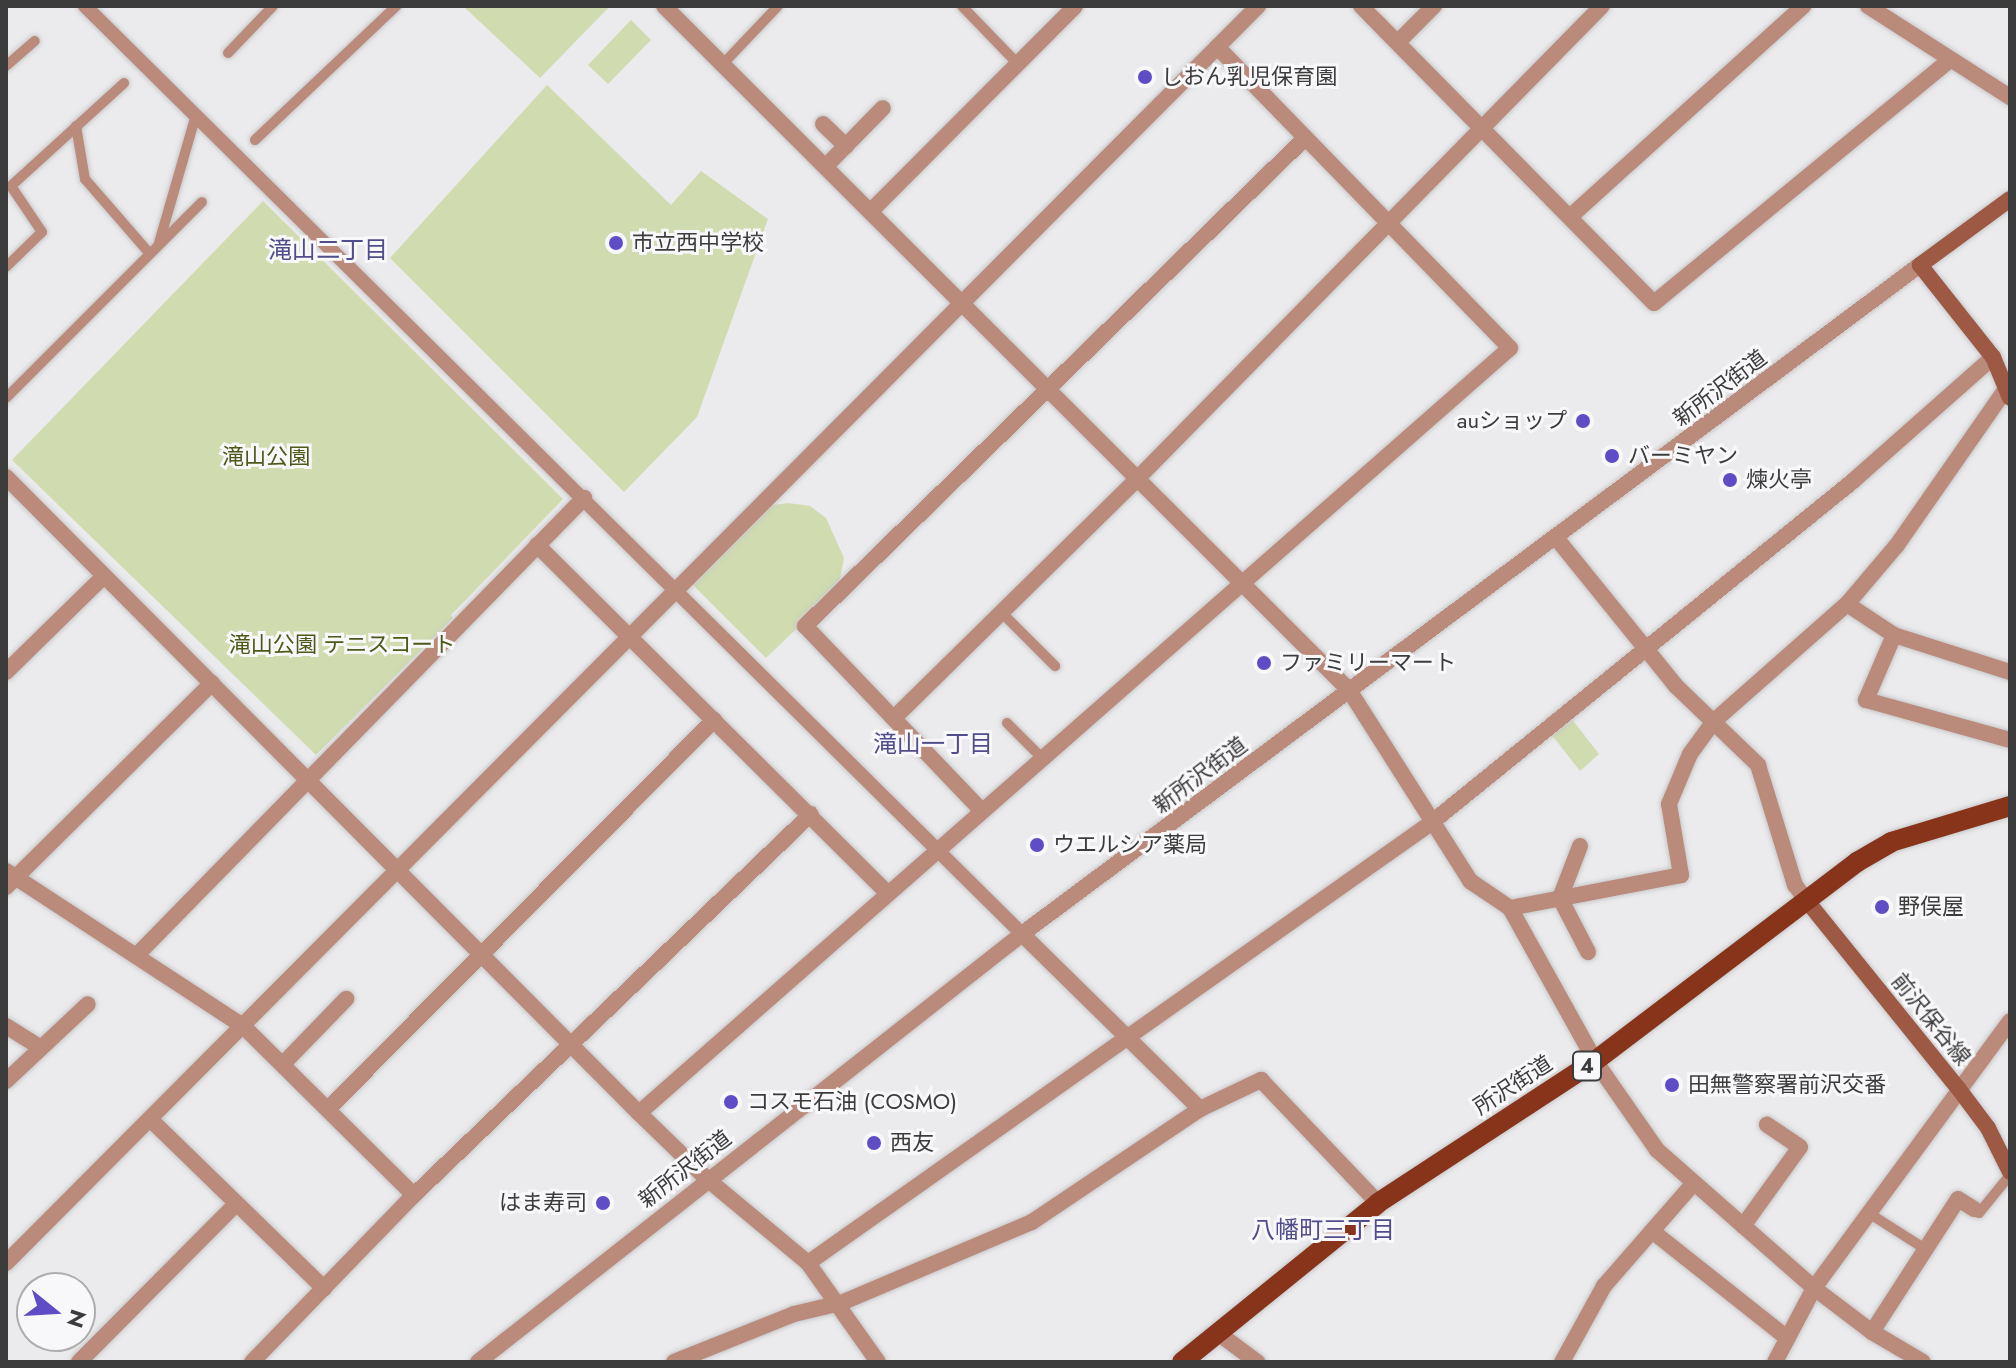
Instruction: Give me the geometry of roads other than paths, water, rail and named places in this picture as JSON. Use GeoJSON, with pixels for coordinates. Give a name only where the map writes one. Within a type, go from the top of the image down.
{"type":"FeatureCollection","features":[{"type":"Feature","properties":{"kind":"main road"},"geometry":{"type":"LineString","coordinates":[[2009,389],[1993,357],[1920,265],[2010,199]]}},
{"type":"Feature","properties":{"kind":"main road","name":"所沢街道"},"geometry":{"type":"LineString","coordinates":[[1182,1362],[1378,1203],[1595,1061],[1807,901],[1891,842],[2010,806]]}},
{"type":"Feature","properties":{"kind":"main road","name":"前沢保谷線"},"geometry":{"type":"LineString","coordinates":[[1807,901],[1988,1128],[2010,1174]]}},
{"type":"Feature","properties":{"kind":"street"},"geometry":{"type":"LineString","coordinates":[[85,6],[1200,1109]]}},
{"type":"Feature","properties":{"kind":"street"},"geometry":{"type":"LineString","coordinates":[[664,6],[1349,690],[1470,881],[1510,908],[1595,1061],[1657,1150],[1814,1288],[1872,1332],[1923,1362]]}},
{"type":"Feature","properties":{"kind":"street"},"geometry":{"type":"LineString","coordinates":[[871,211],[1075,6]]}},
{"type":"Feature","properties":{"kind":"street"},"geometry":{"type":"LineString","coordinates":[[9,1256],[243,1026],[1258,6]]}},
{"type":"Feature","properties":{"kind":"street"},"geometry":{"type":"LineString","coordinates":[[1361,6],[1572,215],[1654,303],[1951,59]]}},
{"type":"Feature","properties":{"kind":"street"},"geometry":{"type":"LineString","coordinates":[[1398,42],[1434,6]]}},
{"type":"Feature","properties":{"kind":"street"},"geometry":{"type":"LineString","coordinates":[[894,718],[1137,479],[1602,6]]}},
{"type":"Feature","properties":{"kind":"street"},"geometry":{"type":"LineString","coordinates":[[1572,215],[1803,6]]}},
{"type":"Feature","properties":{"kind":"street"},"geometry":{"type":"LineString","coordinates":[[1868,6],[2010,97]]}},
{"type":"Feature","properties":{"kind":"street"},"geometry":{"type":"LineString","coordinates":[[639,1113],[1510,348],[1217,47]]}},
{"type":"Feature","properties":{"kind":"street"},"geometry":{"type":"LineString","coordinates":[[826,166],[883,108]]}},
{"type":"Feature","properties":{"kind":"street"},"geometry":{"type":"LineString","coordinates":[[823,124],[846,146]]}},
{"type":"Feature","properties":{"kind":"street"},"geometry":{"type":"LineString","coordinates":[[982,811],[805,626],[1050,391],[1305,138]]}},
{"type":"Feature","properties":{"kind":"street","name":"新所沢街道"},"geometry":{"type":"LineString","coordinates":[[483,1361],[707,1179],[1022,934],[1557,539],[1920,265]]}},
{"type":"Feature","properties":{"kind":"street"},"geometry":{"type":"LineString","coordinates":[[808,1263],[1431,823],[1646,652],[1993,357]]}},
{"type":"Feature","properties":{"kind":"street"},"geometry":{"type":"LineString","coordinates":[[1510,908],[1681,875],[1669,804],[1690,754],[1713,722],[1847,604],[1897,545],[2009,389]]}},
{"type":"Feature","properties":{"kind":"street"},"geometry":{"type":"LineString","coordinates":[[8,484],[212,683],[639,1113],[707,1179],[808,1263],[841,1303],[878,1362]]}},
{"type":"Feature","properties":{"kind":"street"},"geometry":{"type":"LineString","coordinates":[[136,956],[584,498]]}},
{"type":"Feature","properties":{"kind":"street"},"geometry":{"type":"LineString","coordinates":[[1557,539],[1646,652],[1758,765],[1795,885],[1807,901]]}},
{"type":"Feature","properties":{"kind":"street"},"geometry":{"type":"LineString","coordinates":[[537,545],[811,814],[887,893]]}},
{"type":"Feature","properties":{"kind":"street"},"geometry":{"type":"LineString","coordinates":[[6,672],[104,576]]}},
{"type":"Feature","properties":{"kind":"street"},"geometry":{"type":"LineString","coordinates":[[1847,604],[1894,635],[2010,672]]}},
{"type":"Feature","properties":{"kind":"street"},"geometry":{"type":"LineString","coordinates":[[1894,635],[1866,700],[2010,740]]}},
{"type":"Feature","properties":{"kind":"street"},"geometry":{"type":"LineString","coordinates":[[212,683],[9,879],[243,1026],[414,1195]]}},
{"type":"Feature","properties":{"kind":"street"},"geometry":{"type":"LineString","coordinates":[[329,1108],[714,720]]}},
{"type":"Feature","properties":{"kind":"street"},"geometry":{"type":"LineString","coordinates":[[252,1362],[414,1195],[811,814]]}},
{"type":"Feature","properties":{"kind":"street"},"geometry":{"type":"LineString","coordinates":[[1580,846],[1560,898],[1588,952]]}},
{"type":"Feature","properties":{"kind":"street"},"geometry":{"type":"LineString","coordinates":[[283,1064],[346,999]]}},
{"type":"Feature","properties":{"kind":"street"},"geometry":{"type":"LineString","coordinates":[[6,1081],[88,1004]]}},
{"type":"Feature","properties":{"kind":"street"},"geometry":{"type":"LineString","coordinates":[[1775,1362],[1814,1288],[2010,1021]]}},
{"type":"Feature","properties":{"kind":"street"},"geometry":{"type":"LineString","coordinates":[[6,1026],[40,1047]]}},
{"type":"Feature","properties":{"kind":"street"},"geometry":{"type":"LineString","coordinates":[[674,1362],[794,1314],[841,1303],[1032,1222],[1200,1109],[1261,1080],[1378,1203]]}},
{"type":"Feature","properties":{"kind":"street"},"geometry":{"type":"LineString","coordinates":[[150,1119],[324,1288]]}},
{"type":"Feature","properties":{"kind":"street"},"geometry":{"type":"LineString","coordinates":[[1743,1226],[1800,1147],[1767,1125]]}},
{"type":"Feature","properties":{"kind":"street"},"geometry":{"type":"LineString","coordinates":[[1562,1362],[1604,1286],[1693,1184]]}},
{"type":"Feature","properties":{"kind":"street"},"geometry":{"type":"LineString","coordinates":[[1872,1332],[1958,1199],[1974,1209]]}},
{"type":"Feature","properties":{"kind":"street"},"geometry":{"type":"LineString","coordinates":[[79,1362],[236,1204]]}},
{"type":"Feature","properties":{"kind":"street"},"geometry":{"type":"LineString","coordinates":[[1652,1231],[1787,1338]]}},
{"type":"Feature","properties":{"kind":"street"},"geometry":{"type":"LineString","coordinates":[[1218,1333],[1257,1362]]}},
{"type":"Feature","properties":{"kind":"lane"},"geometry":{"type":"LineString","coordinates":[[228,53],[273,6]]}},
{"type":"Feature","properties":{"kind":"lane"},"geometry":{"type":"LineString","coordinates":[[255,140],[396,6]]}},
{"type":"Feature","properties":{"kind":"lane"},"geometry":{"type":"LineString","coordinates":[[722,65],[778,6]]}},
{"type":"Feature","properties":{"kind":"lane"},"geometry":{"type":"LineString","coordinates":[[962,6],[1017,63]]}},
{"type":"Feature","properties":{"kind":"lane"},"geometry":{"type":"LineString","coordinates":[[6,66],[35,41]]}},
{"type":"Feature","properties":{"kind":"lane"},"geometry":{"type":"LineString","coordinates":[[6,267],[42,232],[11,186],[124,83]]}},
{"type":"Feature","properties":{"kind":"lane"},"geometry":{"type":"LineString","coordinates":[[158,245],[196,115]]}},
{"type":"Feature","properties":{"kind":"lane"},"geometry":{"type":"LineString","coordinates":[[76,126],[85,179],[150,254]]}},
{"type":"Feature","properties":{"kind":"lane"},"geometry":{"type":"LineString","coordinates":[[6,398],[202,202]]}},
{"type":"Feature","properties":{"kind":"lane"},"geometry":{"type":"LineString","coordinates":[[1000,611],[1055,666]]}},
{"type":"Feature","properties":{"kind":"lane"},"geometry":{"type":"LineString","coordinates":[[1007,723],[1042,758]]}},
{"type":"Feature","properties":{"kind":"lane"},"geometry":{"type":"LineString","coordinates":[[1974,1209],[1979,1213],[2010,1174]]}},
{"type":"Feature","properties":{"kind":"lane"},"geometry":{"type":"LineString","coordinates":[[1867,1212],[1925,1249]]}},
{"type":"Feature","properties":{"kind":"place","name":"しおん乳児保育園"},"geometry":{"type":"Point","coordinates":[1145,77]}},
{"type":"Feature","properties":{"kind":"place","name":"市立西中学校"},"geometry":{"type":"Point","coordinates":[616,243]}},
{"type":"Feature","properties":{"kind":"place","name":"auショップ"},"geometry":{"type":"Point","coordinates":[1583,421]}},
{"type":"Feature","properties":{"kind":"place","name":"バーミヤン"},"geometry":{"type":"Point","coordinates":[1612,456]}},
{"type":"Feature","properties":{"kind":"place","name":"煉火亭"},"geometry":{"type":"Point","coordinates":[1730,480]}},
{"type":"Feature","properties":{"kind":"place","name":"ファミリーマート"},"geometry":{"type":"Point","coordinates":[1264,663]}},
{"type":"Feature","properties":{"kind":"place","name":"ウエルシア薬局"},"geometry":{"type":"Point","coordinates":[1037,845]}},
{"type":"Feature","properties":{"kind":"place","name":"野俣屋"},"geometry":{"type":"Point","coordinates":[1882,907]}},
{"type":"Feature","properties":{"kind":"place","name":"田無警察署前沢交番"},"geometry":{"type":"Point","coordinates":[1672,1085]}},
{"type":"Feature","properties":{"kind":"place","name":"コスモ石油 (COSMO)"},"geometry":{"type":"Point","coordinates":[731,1102]}},
{"type":"Feature","properties":{"kind":"place","name":"西友"},"geometry":{"type":"Point","coordinates":[874,1143]}},
{"type":"Feature","properties":{"kind":"place","name":"はま寿司"},"geometry":{"type":"Point","coordinates":[603,1203]}},
{"type":"Feature","properties":{"kind":"district","name":"滝山二丁目"},"geometry":{"type":"Point","coordinates":[328,250]}},
{"type":"Feature","properties":{"kind":"district","name":"滝山一丁目"},"geometry":{"type":"Point","coordinates":[933,744]}},
{"type":"Feature","properties":{"kind":"district","name":"八幡町三丁目"},"geometry":{"type":"Point","coordinates":[1323,1230]}},
{"type":"Feature","properties":{"kind":"park label","name":"滝山公園"},"geometry":{"type":"Point","coordinates":[266,457]}},
{"type":"Feature","properties":{"kind":"park label","name":"滝山公園 テニスコート"},"geometry":{"type":"Point","coordinates":[342,645]}}]}
